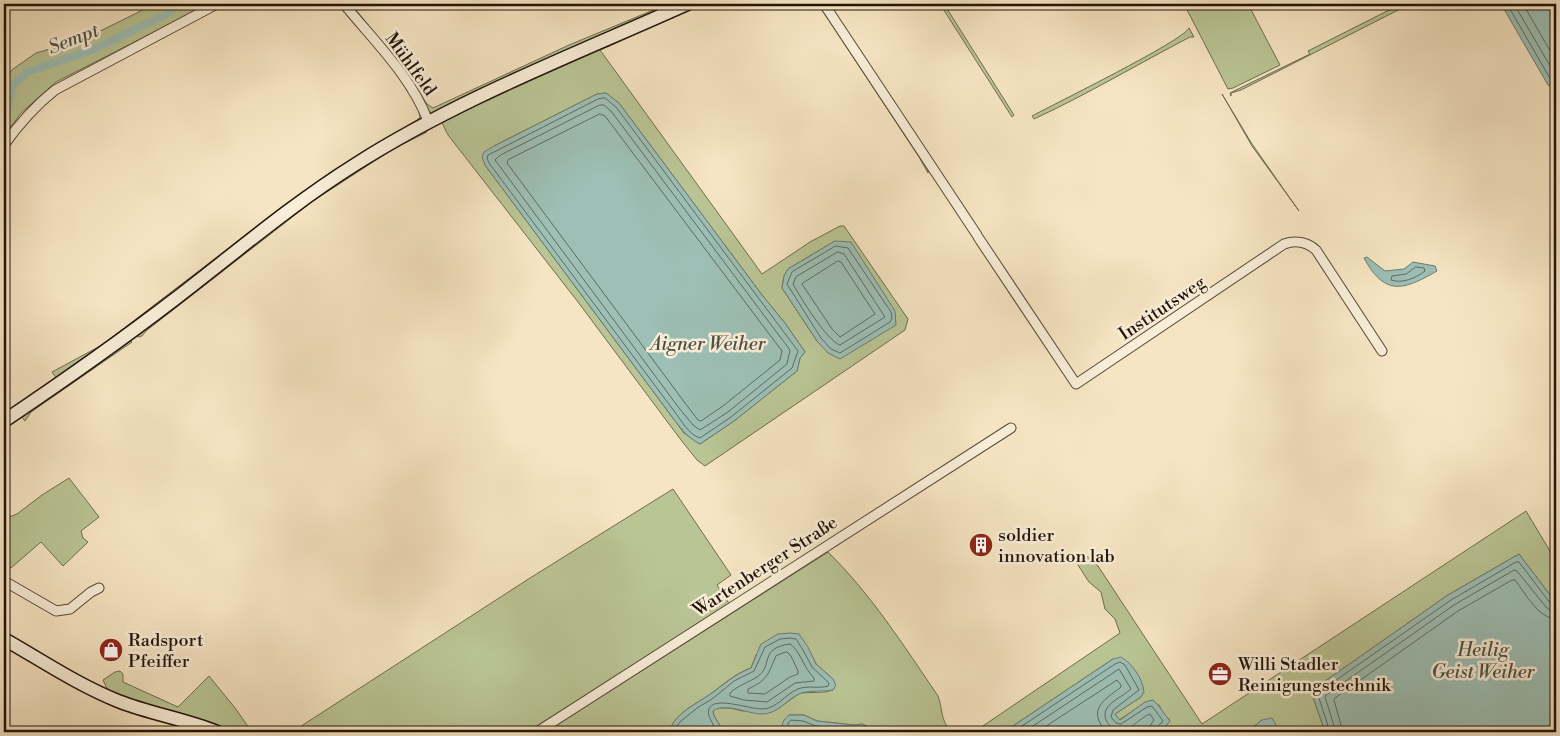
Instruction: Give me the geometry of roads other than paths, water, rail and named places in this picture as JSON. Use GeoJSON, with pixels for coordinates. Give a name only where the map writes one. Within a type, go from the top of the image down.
{"type":"FeatureCollection","features":[{"type":"Feature","properties":{"kind":"main road"},"geometry":{"type":"LineString","coordinates":[[4,421],[81,368],[175,299],[310,195],[356,164],[428,122],[474,98],[687,4]]}},
{"type":"Feature","properties":{"kind":"main road"},"geometry":{"type":"LineString","coordinates":[[4,639],[111,698],[141,710],[217,732]]}},
{"type":"Feature","properties":{"kind":"street"},"geometry":{"type":"LineString","coordinates":[[4,145],[18,125],[55,90],[217,4]]}},
{"type":"Feature","properties":{"kind":"street","name":"Mühlfeld"},"geometry":{"type":"LineString","coordinates":[[344,4],[403,76],[419,100],[428,122]]}},
{"type":"Feature","properties":{"kind":"street","name":"Institutsweg"},"geometry":{"type":"LineString","coordinates":[[824,4],[1076,384],[1284,244],[1290,242],[1308,244],[1316,250],[1382,350]]}},
{"type":"Feature","properties":{"kind":"street","name":"Wartenberger Straße"},"geometry":{"type":"LineString","coordinates":[[538,732],[1011,428]]}},
{"type":"Feature","properties":{"kind":"street"},"geometry":{"type":"LineString","coordinates":[[4,581],[56,611],[70,609],[91,592],[100,588]]}},
{"type":"Feature","properties":{"kind":"water"},"geometry":{"type":"Polygon","coordinates":[[[1501,4],[1556,4],[1556,88],[1548,85],[1501,4]]]}},
{"type":"Feature","properties":{"kind":"water","name":"Aigner Weiher"},"geometry":{"type":"Polygon","coordinates":[[[606,93],[619,103],[805,352],[800,358],[797,371],[734,421],[700,444],[687,435],[677,423],[485,165],[482,157],[484,152],[494,146],[597,94],[606,93]]]}},
{"type":"Feature","properties":{"kind":"water"},"geometry":{"type":"Polygon","coordinates":[[[835,241],[851,242],[895,311],[896,325],[840,359],[828,353],[817,341],[782,288],[784,276],[788,269],[835,241]]]}},
{"type":"Feature","properties":{"kind":"water"},"geometry":{"type":"Polygon","coordinates":[[[1367,257],[1385,271],[1404,269],[1413,262],[1435,266],[1437,271],[1405,286],[1396,286],[1380,279],[1372,271],[1364,258],[1367,257]]]}},
{"type":"Feature","properties":{"kind":"water","name":"Heilig Geist Weiher"},"geometry":{"type":"Polygon","coordinates":[[[1519,554],[1556,603],[1556,732],[1325,732],[1311,691],[1448,595],[1519,554]]]}},
{"type":"Feature","properties":{"kind":"water"},"geometry":{"type":"Polygon","coordinates":[[[778,634],[799,634],[816,664],[833,679],[836,685],[833,690],[802,693],[773,712],[762,714],[730,708],[718,709],[713,711],[721,727],[720,732],[674,732],[671,727],[678,717],[734,677],[751,668],[761,644],[778,634]]]}},
{"type":"Feature","properties":{"kind":"water"},"geometry":{"type":"Polygon","coordinates":[[[1121,657],[1136,672],[1142,682],[1144,692],[1141,697],[1115,714],[1120,720],[1145,702],[1153,700],[1170,721],[1165,727],[1157,732],[1004,732],[1113,659],[1121,657]]]}},
{"type":"Feature","properties":{"kind":"water"},"geometry":{"type":"Polygon","coordinates":[[[789,715],[804,715],[817,721],[854,725],[862,724],[874,732],[783,732],[783,722],[789,715]]]}},
{"type":"Feature","properties":{"kind":"water"},"geometry":{"type":"Polygon","coordinates":[[[1272,718],[1280,732],[1247,732],[1262,720],[1272,718]]]}},
{"type":"Feature","properties":{"kind":"waterway","name":"Sempt"},"geometry":{"type":"LineString","coordinates":[[4,121],[13,85],[27,72],[92,50],[165,15],[179,4]]}},
{"type":"Feature","properties":{"kind":"place","name":"soldier innovation lab"},"geometry":{"type":"Point","coordinates":[981,545]}},
{"type":"Feature","properties":{"kind":"place","name":"Radsport Pfeiffer"},"geometry":{"type":"Point","coordinates":[111,650]}},
{"type":"Feature","properties":{"kind":"place","name":"Willi Stadler Reinigungstechnik"},"geometry":{"type":"Point","coordinates":[1220,674]}}]}
